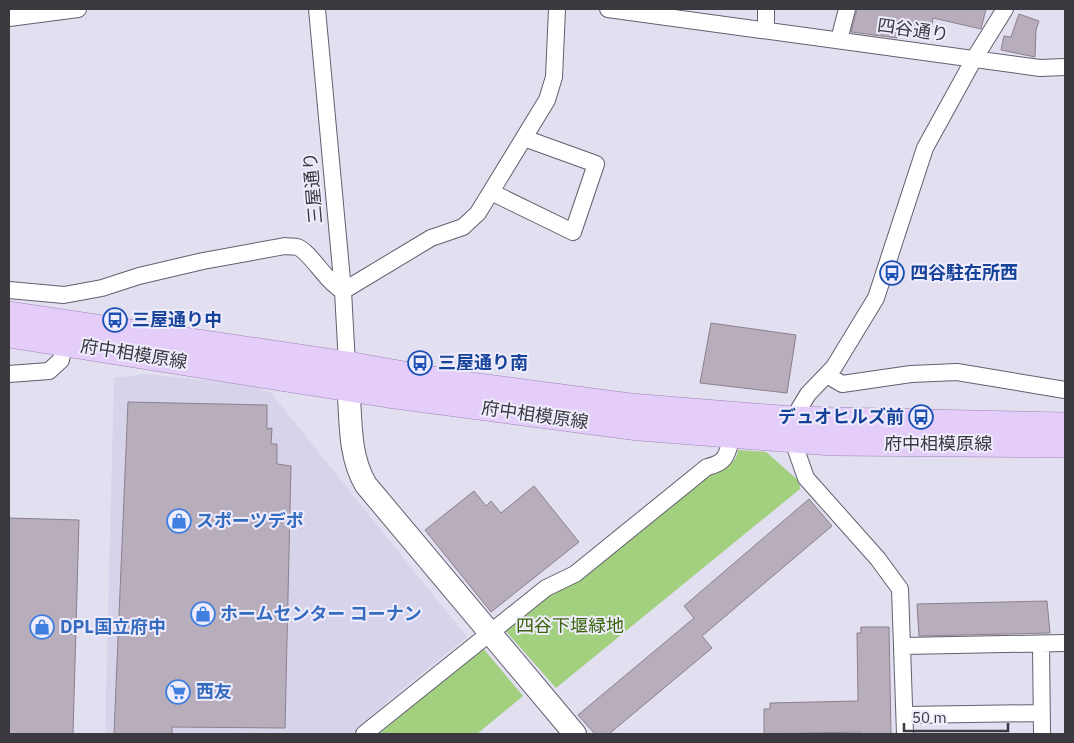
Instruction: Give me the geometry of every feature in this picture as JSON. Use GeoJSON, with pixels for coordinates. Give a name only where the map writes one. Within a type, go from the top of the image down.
{"type":"FeatureCollection","features":[{"type":"Feature","properties":{"kind":"main road","name":"府中相模原線"},"geometry":{"type":"LineString","coordinates":[[9,314],[66,333],[349,389],[583,422],[732,436],[793,430]]}},
{"type":"Feature","properties":{"kind":"main road","name":"府中相模原線"},"geometry":{"type":"LineString","coordinates":[[9,335],[66,333],[346,364],[455,382],[793,430],[937,445],[1054,435]]}},
{"type":"Feature","properties":{"kind":"street"},"geometry":{"type":"LineString","coordinates":[[15,15],[78,9]]}},
{"type":"Feature","properties":{"kind":"street","name":"三屋通り"},"geometry":{"type":"LineString","coordinates":[[316,9],[343,290],[346,364]]}},
{"type":"Feature","properties":{"kind":"street"},"geometry":{"type":"LineString","coordinates":[[9,290],[64,295],[102,288],[139,276],[203,261],[285,246],[298,247],[310,258],[331,284],[343,290],[431,238],[463,227],[478,213],[547,100],[554,77],[557,9]]}},
{"type":"Feature","properties":{"kind":"street","name":"四谷通り"},"geometry":{"type":"LineString","coordinates":[[608,9],[1040,68],[1065,67]]}},
{"type":"Feature","properties":{"kind":"street"},"geometry":{"type":"LineString","coordinates":[[766,9],[766,30]]}},
{"type":"Feature","properties":{"kind":"street"},"geometry":{"type":"LineString","coordinates":[[839,40],[847,9]]}},
{"type":"Feature","properties":{"kind":"street"},"geometry":{"type":"LineString","coordinates":[[905,734],[906,715],[900,589],[878,559],[806,478],[793,430],[808,394],[827,376],[876,298],[925,148],[974,59],[1005,9]]}},
{"type":"Feature","properties":{"kind":"street"},"geometry":{"type":"LineString","coordinates":[[491,192],[573,232],[596,164],[524,138]]}},
{"type":"Feature","properties":{"kind":"street"},"geometry":{"type":"LineString","coordinates":[[9,374],[49,371],[61,360],[66,333]]}},
{"type":"Feature","properties":{"kind":"street"},"geometry":{"type":"LineString","coordinates":[[346,364],[353,448],[360,475],[385,509],[491,632],[575,734]]}},
{"type":"Feature","properties":{"kind":"street"},"geometry":{"type":"LineString","coordinates":[[827,376],[842,384],[911,374],[957,372],[1065,390]]}},
{"type":"Feature","properties":{"kind":"street"},"geometry":{"type":"LineString","coordinates":[[364,734],[546,588],[575,574],[707,467],[716,465],[726,458],[732,436]]}},
{"type":"Feature","properties":{"kind":"street"},"geometry":{"type":"LineString","coordinates":[[903,646],[1065,642]]}},
{"type":"Feature","properties":{"kind":"street"},"geometry":{"type":"LineString","coordinates":[[1041,644],[1042,734]]}},
{"type":"Feature","properties":{"kind":"street"},"geometry":{"type":"LineString","coordinates":[[906,715],[1042,713]]}},
{"type":"Feature","properties":{"kind":"shaded area"},"geometry":{"type":"Polygon","coordinates":[[[145,374],[250,385],[271,393],[467,637],[389,700],[353,734],[105,734],[114,378],[145,374]]]}},
{"type":"Feature","properties":{"kind":"green space","name":"四谷下堰緑地"},"geometry":{"type":"Polygon","coordinates":[[[738,450],[766,452],[799,481],[800,489],[556,688],[505,630],[551,592],[711,472],[732,463],[738,450]]]}},
{"type":"Feature","properties":{"kind":"green space","name":"四谷下堰緑地"},"geometry":{"type":"Polygon","coordinates":[[[482,647],[523,696],[477,734],[379,734],[482,647]]]}},
{"type":"Feature","properties":{"kind":"building"},"geometry":{"type":"Polygon","coordinates":[[[857,9],[986,9],[981,29],[933,18],[930,36],[898,30],[897,38],[851,32],[857,9]]]}},
{"type":"Feature","properties":{"kind":"building"},"geometry":{"type":"Polygon","coordinates":[[[1019,14],[1039,21],[1036,30],[1035,57],[1001,50],[1004,36],[1011,37],[1019,14]]]}},
{"type":"Feature","properties":{"kind":"building"},"geometry":{"type":"Polygon","coordinates":[[[711,323],[796,335],[787,393],[700,383],[711,323]]]}},
{"type":"Feature","properties":{"kind":"building"},"geometry":{"type":"Polygon","coordinates":[[[128,402],[267,405],[267,429],[272,428],[271,444],[277,444],[277,464],[291,466],[285,728],[172,727],[172,734],[114,734],[128,402]]]}},
{"type":"Feature","properties":{"kind":"building"},"geometry":{"type":"Polygon","coordinates":[[[534,486],[579,542],[491,612],[425,530],[474,491],[486,506],[491,501],[501,513],[534,486]]]}},
{"type":"Feature","properties":{"kind":"building"},"geometry":{"type":"Polygon","coordinates":[[[809,499],[832,526],[702,636],[712,648],[609,734],[595,734],[578,715],[694,618],[684,606],[809,499]]]}},
{"type":"Feature","properties":{"kind":"building","name":"DPL国立府中"},"geometry":{"type":"Polygon","coordinates":[[[9,518],[79,520],[73,734],[9,734],[9,518]]]}},
{"type":"Feature","properties":{"kind":"building"},"geometry":{"type":"Polygon","coordinates":[[[1047,601],[1050,633],[919,636],[917,604],[1047,601]]]}},
{"type":"Feature","properties":{"kind":"building"},"geometry":{"type":"Polygon","coordinates":[[[861,627],[889,627],[891,734],[860,734],[860,732],[764,734],[764,709],[770,709],[770,703],[858,701],[857,633],[861,633],[861,627]]]}},
{"type":"Feature","properties":{"kind":"place","name":"四谷駐在所西"},"geometry":{"type":"Point","coordinates":[892,273]}},
{"type":"Feature","properties":{"kind":"place","name":"三屋通り中"},"geometry":{"type":"Point","coordinates":[115,320]}},
{"type":"Feature","properties":{"kind":"place","name":"三屋通り南"},"geometry":{"type":"Point","coordinates":[420,363]}},
{"type":"Feature","properties":{"kind":"place","name":"デュオヒルズ前"},"geometry":{"type":"Point","coordinates":[921,417]}},
{"type":"Feature","properties":{"kind":"place","name":"スポーツデポ"},"geometry":{"type":"Point","coordinates":[179,521]}},
{"type":"Feature","properties":{"kind":"place","name":"ホームセンター コーナン"},"geometry":{"type":"Point","coordinates":[203,614]}},
{"type":"Feature","properties":{"kind":"place","name":"DPL国立府中"},"geometry":{"type":"Point","coordinates":[42,627]}},
{"type":"Feature","properties":{"kind":"place","name":"西友"},"geometry":{"type":"Point","coordinates":[178,692]}}]}
